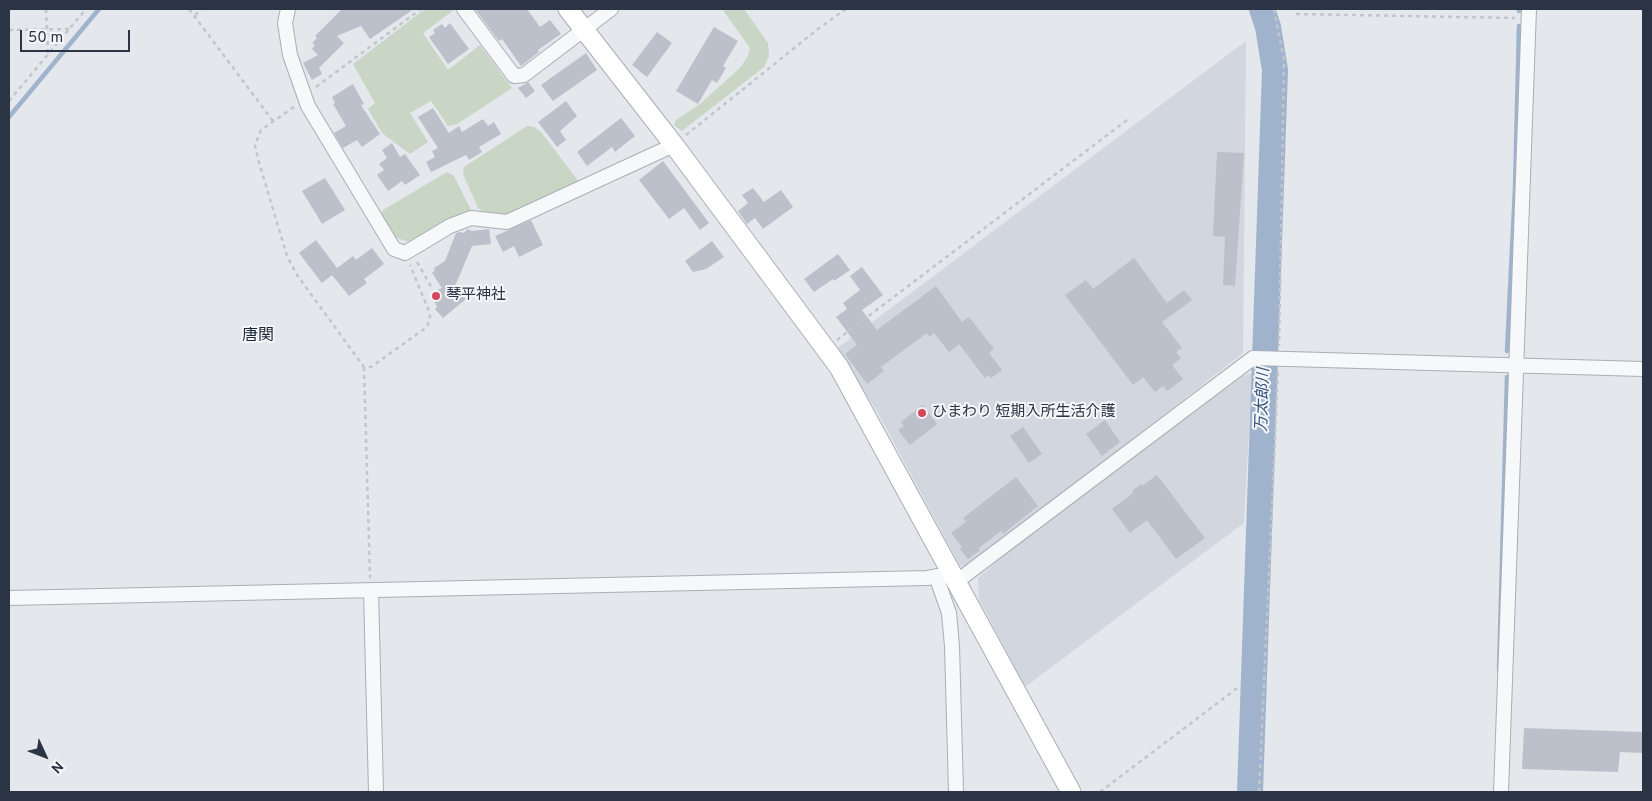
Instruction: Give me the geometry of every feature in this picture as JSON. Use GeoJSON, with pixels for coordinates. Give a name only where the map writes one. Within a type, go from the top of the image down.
{"type":"FeatureCollection","features":[{"type":"Feature","properties":{"kind":"street"},"geometry":{"type":"LineString","coordinates":[[288,9],[285,22],[290,55],[308,106],[394,249],[408,251],[450,226],[471,218],[507,222],[674,144]]}},
{"type":"Feature","properties":{"kind":"street"},"geometry":{"type":"LineString","coordinates":[[464,9],[514,76],[524,75],[611,9]]}},
{"type":"Feature","properties":{"kind":"street"},"geometry":{"type":"LineString","coordinates":[[568,9],[674,144],[839,368],[948,578],[1071,792]]}},
{"type":"Feature","properties":{"kind":"street"},"geometry":{"type":"LineString","coordinates":[[1502,792],[1529,14]]}},
{"type":"Feature","properties":{"kind":"street"},"geometry":{"type":"LineString","coordinates":[[9,598],[948,578],[1253,358],[1643,369]]}},
{"type":"Feature","properties":{"kind":"street"},"geometry":{"type":"LineString","coordinates":[[948,578],[956,792]]}},
{"type":"Feature","properties":{"kind":"street"},"geometry":{"type":"LineString","coordinates":[[371,590],[376,792]]}},
{"type":"Feature","properties":{"kind":"path"},"geometry":{"type":"LineString","coordinates":[[46,9],[48,54]]}},
{"type":"Feature","properties":{"kind":"path"},"geometry":{"type":"LineString","coordinates":[[9,101],[86,9]]}},
{"type":"Feature","properties":{"kind":"path"},"geometry":{"type":"LineString","coordinates":[[189,9],[273,121]]}},
{"type":"Feature","properties":{"kind":"path"},"geometry":{"type":"LineString","coordinates":[[194,16],[203,9]]}},
{"type":"Feature","properties":{"kind":"path"},"geometry":{"type":"LineString","coordinates":[[371,590],[364,367],[297,275],[287,256],[255,145],[261,130],[421,9]]}},
{"type":"Feature","properties":{"kind":"path"},"geometry":{"type":"LineString","coordinates":[[674,144],[818,29],[846,9]]}},
{"type":"Feature","properties":{"kind":"path"},"geometry":{"type":"LineString","coordinates":[[1259,792],[1279,358],[1284,60],[1274,9]]}},
{"type":"Feature","properties":{"kind":"path"},"geometry":{"type":"LineString","coordinates":[[1296,14],[1529,14]]}},
{"type":"Feature","properties":{"kind":"path"},"geometry":{"type":"LineString","coordinates":[[9,30],[69,29]]}},
{"type":"Feature","properties":{"kind":"path"},"geometry":{"type":"LineString","coordinates":[[825,348],[1127,120]]}},
{"type":"Feature","properties":{"kind":"path"},"geometry":{"type":"LineString","coordinates":[[364,367],[371,367],[427,327],[430,318],[408,251]]}},
{"type":"Feature","properties":{"kind":"path"},"geometry":{"type":"LineString","coordinates":[[408,251],[433,290]]}},
{"type":"Feature","properties":{"kind":"path"},"geometry":{"type":"LineString","coordinates":[[1100,792],[1240,686]]}},
{"type":"Feature","properties":{"kind":"shaded area"},"geometry":{"type":"Polygon","coordinates":[[[1246,41],[1243,353],[969,567],[960,566],[878,413],[835,350],[1246,41]]]}},
{"type":"Feature","properties":{"kind":"shaded area"},"geometry":{"type":"Polygon","coordinates":[[[1252,373],[1244,523],[1025,687],[979,599],[978,578],[1011,549],[1243,376],[1252,373]]]}},
{"type":"Feature","properties":{"kind":"green space"},"geometry":{"type":"Polygon","coordinates":[[[425,9],[455,9],[423,33],[448,70],[480,45],[512,88],[457,124],[448,126],[431,101],[410,113],[428,142],[410,154],[382,133],[368,109],[375,103],[353,64],[425,9]]]}},
{"type":"Feature","properties":{"kind":"green space"},"geometry":{"type":"Polygon","coordinates":[[[722,9],[744,9],[768,43],[769,56],[764,67],[682,131],[674,125],[676,120],[700,104],[740,68],[748,56],[750,48],[722,9]]]}},
{"type":"Feature","properties":{"kind":"green space"},"geometry":{"type":"Polygon","coordinates":[[[527,126],[534,127],[541,132],[579,182],[507,214],[499,216],[484,213],[478,208],[463,174],[464,167],[527,126]]]}},
{"type":"Feature","properties":{"kind":"green space"},"geometry":{"type":"Polygon","coordinates":[[[447,172],[454,176],[471,210],[412,243],[394,237],[381,215],[383,210],[447,172]]]}},
{"type":"Feature","properties":{"kind":"building"},"geometry":{"type":"Polygon","coordinates":[[[342,9],[414,9],[370,39],[361,26],[337,36],[344,43],[319,68],[322,74],[312,80],[303,63],[318,55],[312,49],[315,45],[312,43],[317,38],[315,36],[342,9]]]}},
{"type":"Feature","properties":{"kind":"building"},"geometry":{"type":"Polygon","coordinates":[[[475,9],[527,9],[540,27],[550,20],[561,34],[538,50],[539,52],[521,66],[502,39],[499,41],[475,9]]]}},
{"type":"Feature","properties":{"kind":"building"},"geometry":{"type":"Polygon","coordinates":[[[450,23],[469,49],[448,64],[429,37],[435,33],[433,30],[442,24],[445,28],[450,23]]]}},
{"type":"Feature","properties":{"kind":"building"},"geometry":{"type":"Polygon","coordinates":[[[714,27],[738,41],[723,66],[726,68],[717,83],[712,80],[698,104],[676,91],[714,27]]]}},
{"type":"Feature","properties":{"kind":"building"},"geometry":{"type":"Polygon","coordinates":[[[657,32],[672,43],[647,77],[632,65],[657,32]]]}},
{"type":"Feature","properties":{"kind":"building"},"geometry":{"type":"Polygon","coordinates":[[[586,53],[597,70],[553,101],[541,85],[586,53]]]}},
{"type":"Feature","properties":{"kind":"building"},"geometry":{"type":"Polygon","coordinates":[[[528,82],[535,91],[526,98],[518,88],[528,82]]]}},
{"type":"Feature","properties":{"kind":"building"},"geometry":{"type":"Polygon","coordinates":[[[353,84],[364,104],[361,105],[380,134],[362,147],[357,140],[343,148],[334,133],[346,126],[333,104],[335,103],[332,97],[353,84]]]}},
{"type":"Feature","properties":{"kind":"building"},"geometry":{"type":"Polygon","coordinates":[[[566,101],[577,116],[560,131],[566,140],[557,147],[538,122],[566,101]]]}},
{"type":"Feature","properties":{"kind":"building"},"geometry":{"type":"Polygon","coordinates":[[[433,108],[449,133],[459,126],[462,132],[483,119],[488,126],[494,122],[501,134],[479,147],[482,152],[469,160],[466,155],[431,172],[426,162],[435,157],[432,151],[438,148],[418,117],[433,108]]]}},
{"type":"Feature","properties":{"kind":"building"},"geometry":{"type":"Polygon","coordinates":[[[621,118],[635,136],[615,152],[612,147],[587,166],[577,152],[621,118]]]}},
{"type":"Feature","properties":{"kind":"building"},"geometry":{"type":"Polygon","coordinates":[[[392,143],[400,157],[405,154],[420,175],[405,185],[402,181],[388,191],[377,175],[384,170],[379,164],[387,158],[382,150],[392,143]]]}},
{"type":"Feature","properties":{"kind":"building"},"geometry":{"type":"Polygon","coordinates":[[[1217,152],[1244,153],[1235,286],[1223,285],[1225,237],[1213,236],[1217,152]]]}},
{"type":"Feature","properties":{"kind":"building"},"geometry":{"type":"Polygon","coordinates":[[[663,161],[709,223],[700,230],[684,208],[669,219],[639,180],[663,161]]]}},
{"type":"Feature","properties":{"kind":"building"},"geometry":{"type":"Polygon","coordinates":[[[325,178],[345,210],[322,224],[302,191],[325,178]]]}},
{"type":"Feature","properties":{"kind":"building"},"geometry":{"type":"Polygon","coordinates":[[[753,188],[764,202],[781,190],[793,207],[763,229],[755,218],[747,224],[738,211],[748,203],[742,195],[753,188]]]}},
{"type":"Feature","properties":{"kind":"building"},"geometry":{"type":"Polygon","coordinates":[[[531,220],[543,245],[519,257],[514,246],[503,252],[495,236],[531,220]]]}},
{"type":"Feature","properties":{"kind":"building"},"geometry":{"type":"Polygon","coordinates":[[[467,229],[472,231],[489,229],[491,244],[472,246],[455,286],[466,299],[443,318],[435,309],[437,307],[431,295],[442,288],[432,273],[435,270],[434,268],[445,261],[456,233],[464,233],[467,229]]]}},
{"type":"Feature","properties":{"kind":"building"},"geometry":{"type":"Polygon","coordinates":[[[316,240],[337,268],[353,256],[356,260],[372,248],[384,264],[364,279],[367,283],[349,296],[332,275],[322,283],[299,253],[316,240]]]}},
{"type":"Feature","properties":{"kind":"building"},"geometry":{"type":"Polygon","coordinates":[[[712,241],[724,257],[706,269],[693,272],[685,261],[712,241]]]}},
{"type":"Feature","properties":{"kind":"building"},"geometry":{"type":"Polygon","coordinates":[[[838,254],[850,270],[814,292],[804,279],[838,254]]]}},
{"type":"Feature","properties":{"kind":"building"},"geometry":{"type":"Polygon","coordinates":[[[1134,258],[1167,303],[1184,290],[1192,300],[1162,322],[1182,348],[1176,352],[1181,358],[1172,365],[1183,379],[1167,391],[1163,386],[1155,392],[1143,377],[1133,385],[1065,295],[1086,280],[1093,289],[1134,258]]]}},
{"type":"Feature","properties":{"kind":"building"},"geometry":{"type":"Polygon","coordinates":[[[862,267],[883,295],[862,310],[877,330],[936,286],[962,322],[969,317],[994,349],[989,353],[1002,370],[991,378],[989,375],[985,378],[959,344],[949,352],[934,333],[929,337],[927,333],[881,367],[884,371],[867,384],[845,354],[857,345],[836,317],[847,309],[843,303],[860,290],[850,276],[862,267]]]}},
{"type":"Feature","properties":{"kind":"building"},"geometry":{"type":"Polygon","coordinates":[[[923,405],[937,424],[910,445],[898,430],[904,426],[901,422],[923,405]]]}},
{"type":"Feature","properties":{"kind":"building"},"geometry":{"type":"Polygon","coordinates":[[[1105,420],[1120,442],[1102,456],[1086,434],[1105,420]]]}},
{"type":"Feature","properties":{"kind":"building"},"geometry":{"type":"Polygon","coordinates":[[[1023,427],[1042,454],[1029,463],[1010,436],[1023,427]]]}},
{"type":"Feature","properties":{"kind":"building"},"geometry":{"type":"Polygon","coordinates":[[[1157,475],[1205,538],[1176,559],[1147,520],[1130,533],[1112,509],[1133,493],[1132,491],[1141,484],[1142,486],[1157,475]]]}},
{"type":"Feature","properties":{"kind":"building"},"geometry":{"type":"Polygon","coordinates":[[[1016,477],[1038,506],[1003,534],[1001,531],[968,559],[960,549],[962,547],[951,533],[966,522],[963,518],[1016,477]]]}},
{"type":"Feature","properties":{"kind":"building"},"geometry":{"type":"Polygon","coordinates":[[[1524,728],[1643,732],[1643,753],[1620,752],[1618,772],[1522,769],[1524,728]]]}},
{"type":"Feature","properties":{"kind":"waterway"},"geometry":{"type":"LineString","coordinates":[[9,117],[99,9]]}},
{"type":"Feature","properties":{"kind":"waterway","name":"万太郎川"},"geometry":{"type":"LineString","coordinates":[[1250,792],[1275,70],[1268,27],[1262,9]]}},
{"type":"Feature","properties":{"kind":"waterway"},"geometry":{"type":"LineString","coordinates":[[1507,351],[1515,188],[1519,26]]}},
{"type":"Feature","properties":{"kind":"waterway"},"geometry":{"type":"LineString","coordinates":[[1499,670],[1507,377]]}},
{"type":"Feature","properties":{"kind":"place","name":"琴平神社"},"geometry":{"type":"Point","coordinates":[436,296]}},
{"type":"Feature","properties":{"kind":"place","name":"ひまわり 短期入所生活介護"},"geometry":{"type":"Point","coordinates":[922,413]}},
{"type":"Feature","properties":{"kind":"district","name":"唐関"},"geometry":{"type":"Point","coordinates":[258,337]}}]}
